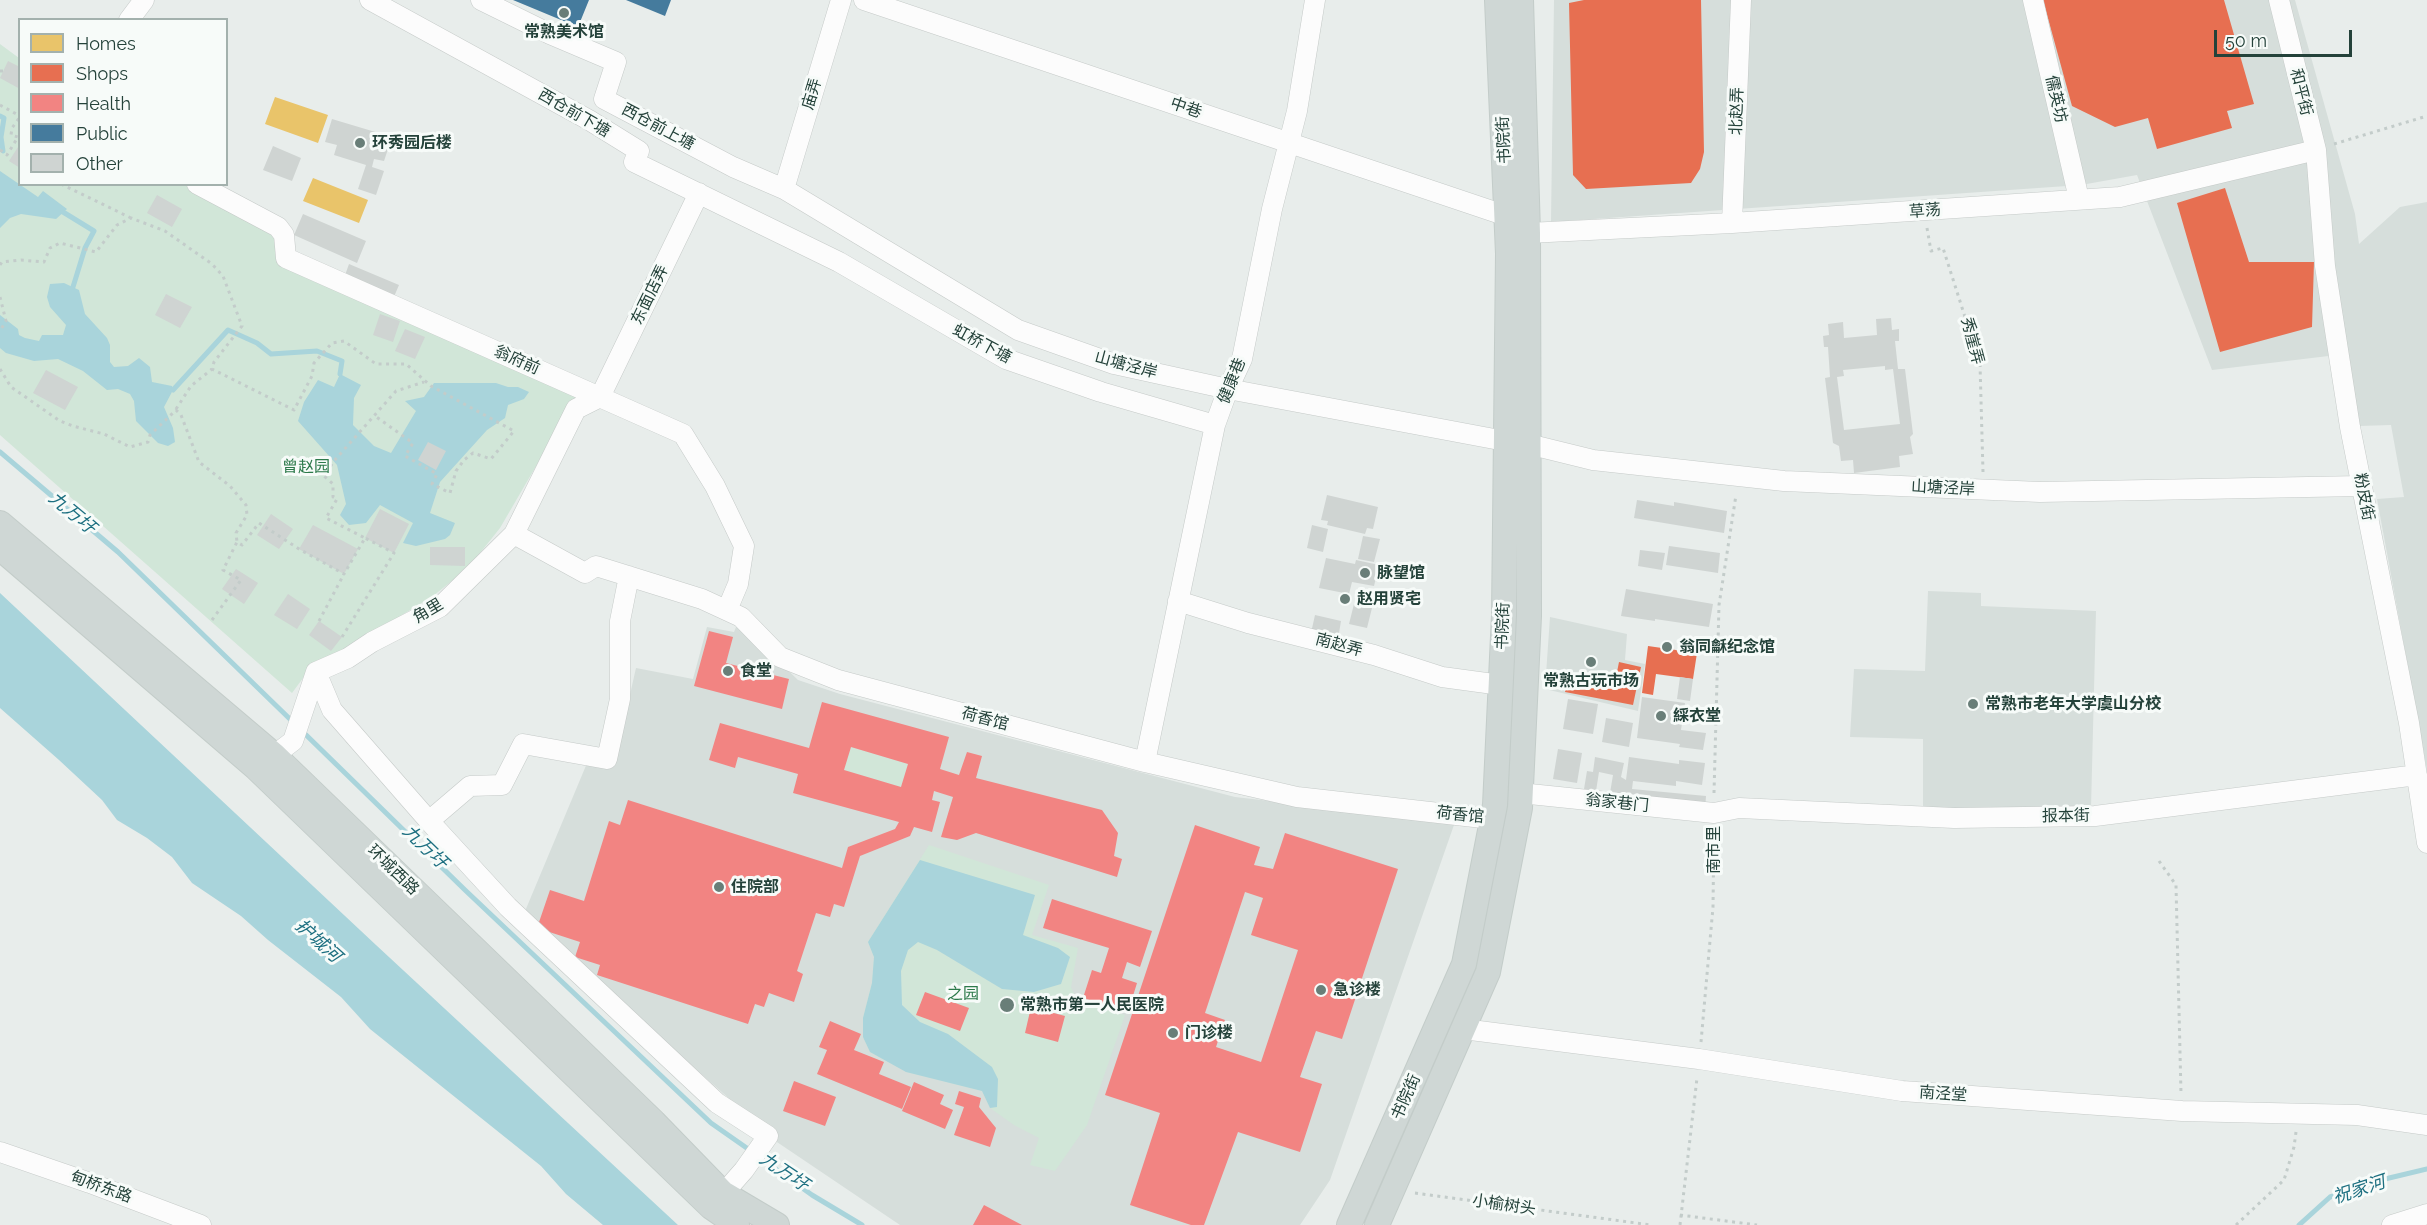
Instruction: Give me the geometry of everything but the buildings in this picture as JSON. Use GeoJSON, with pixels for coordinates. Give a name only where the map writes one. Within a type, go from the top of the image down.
{"type":"FeatureCollection","features":[{"type":"Feature","properties":{"kind":"main road","name":"书院街"},"geometry":{"type":"LineString","coordinates":[[1350,1225],[1464,964],[1495,805],[1504,615],[1507,216],[1497,0]]}},
{"type":"Feature","properties":{"kind":"main road","name":"书院街"},"geometry":{"type":"LineString","coordinates":[[1377,1225],[1488,972],[1520,808],[1529,616],[1528,233],[1521,0]]}},
{"type":"Feature","properties":{"kind":"main road","name":"环城西路"},"geometry":{"type":"LineString","coordinates":[[0,523],[274,755],[717,1200],[737,1225]]}},
{"type":"Feature","properties":{"kind":"main road","name":"环城西路"},"geometry":{"type":"LineString","coordinates":[[0,548],[274,755]]}},
{"type":"Feature","properties":{"kind":"main road","name":"环城西路"},"geometry":{"type":"LineString","coordinates":[[717,1200],[777,1225]]}},
{"type":"Feature","properties":{"kind":"street"},"geometry":{"type":"LineString","coordinates":[[130,18],[144,0]]}},
{"type":"Feature","properties":{"kind":"street","name":"西仓前下塘"},"geometry":{"type":"LineString","coordinates":[[370,0],[589,120],[639,151],[634,162],[766,225]]}},
{"type":"Feature","properties":{"kind":"street","name":"西仓前上塘"},"geometry":{"type":"LineString","coordinates":[[481,0],[550,34],[616,62],[604,99],[733,167],[784,189]]}},
{"type":"Feature","properties":{"kind":"street","name":"庙弄"},"geometry":{"type":"LineString","coordinates":[[784,189],[841,0]]}},
{"type":"Feature","properties":{"kind":"street","name":"中巷"},"geometry":{"type":"LineString","coordinates":[[864,0],[1507,216]]}},
{"type":"Feature","properties":{"kind":"street","name":"健康巷"},"geometry":{"type":"LineString","coordinates":[[1145,762],[1215,425],[1242,359],[1272,209],[1297,111],[1315,0]]}},
{"type":"Feature","properties":{"kind":"street","name":"北赵弄"},"geometry":{"type":"LineString","coordinates":[[1732,223],[1741,0]]}},
{"type":"Feature","properties":{"kind":"street","name":"儒英坊"},"geometry":{"type":"LineString","coordinates":[[2033,0],[2079,199]]}},
{"type":"Feature","properties":{"kind":"street","name":"和平街"},"geometry":{"type":"LineString","coordinates":[[2279,0],[2316,150]]}},
{"type":"Feature","properties":{"kind":"street"},"geometry":{"type":"LineString","coordinates":[[589,120],[604,99]]}},
{"type":"Feature","properties":{"kind":"street","name":"草荡"},"geometry":{"type":"LineString","coordinates":[[1528,233],[1732,223],[2120,197],[2316,150]]}},
{"type":"Feature","properties":{"kind":"street","name":"粉皮街"},"geometry":{"type":"LineString","coordinates":[[2316,150],[2325,266],[2361,486],[2409,723],[2427,843]]}},
{"type":"Feature","properties":{"kind":"street","name":"翁府前"},"geometry":{"type":"LineString","coordinates":[[201,186],[278,227],[284,235],[286,258],[682,434],[715,486],[744,546],[738,584],[726,610]]}},
{"type":"Feature","properties":{"kind":"street","name":"山塘泾岸"},"geometry":{"type":"LineString","coordinates":[[784,189],[1018,330],[1114,364],[1228,389],[1505,441]]}},
{"type":"Feature","properties":{"kind":"street","name":"东面店弄"},"geometry":{"type":"LineString","coordinates":[[600,397],[699,193]]}},
{"type":"Feature","properties":{"kind":"street","name":"虹桥下塘"},"geometry":{"type":"LineString","coordinates":[[766,225],[839,262],[1006,359],[1101,392],[1215,425]]}},
{"type":"Feature","properties":{"kind":"street","name":"角里"},"geometry":{"type":"LineString","coordinates":[[316,672],[348,658],[372,642],[440,607],[514,534],[576,409],[600,397]]}},
{"type":"Feature","properties":{"kind":"street","name":"山塘泾岸"},"geometry":{"type":"LineString","coordinates":[[1528,444],[1593,460],[1784,481],[2040,492],[2361,486]]}},
{"type":"Feature","properties":{"kind":"street","name":"荷香馆"},"geometry":{"type":"LineString","coordinates":[[514,534],[585,573],[596,566],[702,599],[741,617],[780,657],[838,680],[1145,762],[1297,797],[1492,819]]}},
{"type":"Feature","properties":{"kind":"street"},"geometry":{"type":"LineString","coordinates":[[429,821],[470,786],[502,785],[523,744],[607,759],[620,699],[620,621],[629,576]]}},
{"type":"Feature","properties":{"kind":"street","name":"南赵弄"},"geometry":{"type":"LineString","coordinates":[[1178,601],[1248,623],[1374,655],[1442,677],[1501,684]]}},
{"type":"Feature","properties":{"kind":"street"},"geometry":{"type":"LineString","coordinates":[[274,755],[300,718],[316,672]]}},
{"type":"Feature","properties":{"kind":"street"},"geometry":{"type":"LineString","coordinates":[[316,672],[332,710],[508,907],[717,1103],[768,1136],[744,1170],[717,1200]]}},
{"type":"Feature","properties":{"kind":"street","name":"报本街"},"geometry":{"type":"LineString","coordinates":[[1714,813],[1739,808],[1954,818],[2095,816],[2417,775]]}},
{"type":"Feature","properties":{"kind":"street","name":"翁家巷门"},"geometry":{"type":"LineString","coordinates":[[1520,793],[1714,813]]}},
{"type":"Feature","properties":{"kind":"street","name":"南泾堂"},"geometry":{"type":"LineString","coordinates":[[1463,1029],[1699,1059],[1902,1091],[2182,1111],[2357,1115],[2427,1125]]}},
{"type":"Feature","properties":{"kind":"street","name":"甸桥东路"},"geometry":{"type":"LineString","coordinates":[[0,1152],[201,1225]]}},
{"type":"Feature","properties":{"kind":"street"},"geometry":{"type":"LineString","coordinates":[[2392,1225],[2427,1214]]}},
{"type":"Feature","properties":{"kind":"path"},"geometry":{"type":"LineString","coordinates":[[0,105],[18,115]]}},
{"type":"Feature","properties":{"kind":"path"},"geometry":{"type":"LineString","coordinates":[[2316,150],[2427,116]]}},
{"type":"Feature","properties":{"kind":"path"},"geometry":{"type":"LineString","coordinates":[[18,119],[12,128],[11,135],[18,137]]}},
{"type":"Feature","properties":{"kind":"path"},"geometry":{"type":"LineString","coordinates":[[1,151],[7,155],[18,138]]}},
{"type":"Feature","properties":{"kind":"path"},"geometry":{"type":"LineString","coordinates":[[0,369],[11,387],[60,421],[104,434],[130,447],[148,442],[150,435],[176,410],[191,386],[212,369],[214,362],[242,327],[223,276],[212,264],[165,231],[131,218],[65,186]]}},
{"type":"Feature","properties":{"kind":"path","name":"秀崖弄"},"geometry":{"type":"LineString","coordinates":[[1924,211],[1931,251],[1943,248],[1980,364],[1984,490]]}},
{"type":"Feature","properties":{"kind":"path"},"geometry":{"type":"LineString","coordinates":[[0,265],[2,262],[21,260],[44,262],[51,248],[60,243],[96,252],[117,225],[131,218]]}},
{"type":"Feature","properties":{"kind":"path"},"geometry":{"type":"LineString","coordinates":[[0,297],[6,321],[0,331]]}},
{"type":"Feature","properties":{"kind":"path"},"geometry":{"type":"LineString","coordinates":[[212,369],[294,410],[312,376],[314,363],[332,343],[344,341],[376,364],[406,364],[424,382],[514,431],[491,459],[473,453],[464,460],[456,471],[450,493],[432,484],[437,474],[405,456],[413,443],[375,416]]}},
{"type":"Feature","properties":{"kind":"path"},"geometry":{"type":"LineString","coordinates":[[342,637],[394,554],[326,518],[337,499],[333,497],[333,484],[324,476],[334,461],[349,447],[359,431],[396,391],[424,382]]}},
{"type":"Feature","properties":{"kind":"path"},"geometry":{"type":"LineString","coordinates":[[176,410],[181,415],[200,462],[230,486],[246,505],[247,515],[236,534],[237,542],[223,570],[241,580],[212,620]]}},
{"type":"Feature","properties":{"kind":"path","name":"南市里"},"geometry":{"type":"LineString","coordinates":[[1680,1225],[1713,907],[1719,605],[1739,476]]}},
{"type":"Feature","properties":{"kind":"path"},"geometry":{"type":"LineString","coordinates":[[237,542],[242,546],[259,523],[344,574]]}},
{"type":"Feature","properties":{"kind":"path"},"geometry":{"type":"LineString","coordinates":[[320,621],[365,538]]}},
{"type":"Feature","properties":{"kind":"path"},"geometry":{"type":"LineString","coordinates":[[2159,861],[2176,885],[2182,1111]]}},
{"type":"Feature","properties":{"kind":"path"},"geometry":{"type":"LineString","coordinates":[[2236,1225],[2284,1180],[2294,1147],[2298,1114]]}},
{"type":"Feature","properties":{"kind":"path","name":"小榆树头"},"geometry":{"type":"LineString","coordinates":[[1392,1190],[1651,1225]]}},
{"type":"Feature","properties":{"kind":"path"},"geometry":{"type":"LineString","coordinates":[[1680,1215],[1757,1225]]}},
{"type":"Feature","properties":{"kind":"shaded area"},"geometry":{"type":"Polygon","coordinates":[[[1554,0],[2295,0],[2355,214],[2359,244],[2400,207],[2427,202],[2427,770],[2377,499],[2404,497],[2391,425],[2359,426],[2345,354],[2212,370],[2137,175],[2081,185],[1551,222],[1554,0]]]}},
{"type":"Feature","properties":{"kind":"shaded area","name":"常熟市老年大学虞山分校"},"geometry":{"type":"Polygon","coordinates":[[[1928,591],[1981,593],[1981,606],[2096,611],[2091,808],[1923,812],[1923,739],[1850,737],[1854,669],[1925,671],[1928,591]]]}},
{"type":"Feature","properties":{"kind":"shaded area","name":"常熟古玩市场"},"geometry":{"type":"Polygon","coordinates":[[[1550,617],[1627,634],[1625,660],[1645,664],[1638,711],[1545,689],[1550,617]]]}},
{"type":"Feature","properties":{"kind":"shaded area","name":"常熟市第一人民医院"},"geometry":{"type":"Polygon","coordinates":[[[738,622],[798,680],[840,694],[1235,797],[1455,822],[1330,1180],[1300,1225],[900,1225],[768,1136],[724,1094],[523,916],[590,756],[614,765],[636,668],[693,679],[707,627],[734,632],[738,622]]]}},
{"type":"Feature","properties":{"kind":"green space","name":"曾赵园"},"geometry":{"type":"Polygon","coordinates":[[[0,44],[18,57],[18,186],[199,186],[278,227],[285,265],[578,394],[500,528],[468,568],[433,596],[306,674],[292,693],[0,435],[0,44]]]}},
{"type":"Feature","properties":{"kind":"green space"},"geometry":{"type":"Polygon","coordinates":[[[851,747],[908,764],[901,787],[844,770],[851,747]]]}},
{"type":"Feature","properties":{"kind":"green space","name":"之园"},"geometry":{"type":"Polygon","coordinates":[[[929,845],[1049,885],[1032,935],[1078,948],[1071,987],[1078,1002],[1125,1015],[1087,1125],[1055,1171],[1030,1165],[1039,1138],[1014,1125],[990,1108],[982,1091],[907,1072],[870,1052],[863,1037],[863,1018],[872,983],[874,957],[868,942],[929,845]]]}},
{"type":"Feature","properties":{"kind":"water"},"geometry":{"type":"Polygon","coordinates":[[[0,171],[18,183],[18,186],[22,186],[38,197],[43,191],[67,209],[56,219],[21,214],[10,218],[0,228],[0,171]]]}},
{"type":"Feature","properties":{"kind":"water"},"geometry":{"type":"Polygon","coordinates":[[[64,283],[79,290],[85,314],[107,338],[110,345],[110,362],[114,367],[128,366],[139,358],[150,367],[152,382],[172,386],[173,390],[164,407],[173,428],[175,442],[168,446],[158,443],[136,421],[134,401],[130,394],[118,389],[107,390],[83,371],[58,359],[34,361],[6,353],[0,348],[0,315],[18,329],[19,335],[25,338],[39,341],[42,335],[63,335],[66,325],[50,307],[47,297],[50,284],[64,283]]]}},
{"type":"Feature","properties":{"kind":"water"},"geometry":{"type":"Polygon","coordinates":[[[340,374],[361,385],[354,398],[353,425],[374,446],[391,453],[416,411],[405,401],[424,397],[434,383],[496,383],[518,387],[529,392],[524,399],[508,405],[505,418],[487,430],[440,482],[430,513],[455,523],[450,535],[445,539],[416,546],[403,543],[413,523],[380,505],[366,523],[349,525],[340,515],[346,504],[337,465],[298,421],[304,402],[318,380],[334,387],[340,374]]]}},
{"type":"Feature","properties":{"kind":"water","name":"护城河"},"geometry":{"type":"Polygon","coordinates":[[[0,593],[678,1225],[603,1225],[566,1194],[541,1166],[370,1029],[341,997],[241,916],[192,883],[172,857],[147,838],[117,820],[102,800],[0,708],[0,593]]]}},
{"type":"Feature","properties":{"kind":"water"},"geometry":{"type":"Polygon","coordinates":[[[920,860],[1035,895],[1023,935],[1058,948],[1070,957],[1061,984],[1034,992],[1002,989],[937,950],[918,942],[908,950],[901,971],[902,1005],[920,1022],[948,1034],[992,1067],[998,1079],[997,1107],[990,1108],[982,1091],[906,1072],[870,1052],[863,1037],[863,1018],[872,983],[874,957],[868,942],[920,860]]]}},
{"type":"Feature","properties":{"kind":"waterway"},"geometry":{"type":"LineString","coordinates":[[0,116],[4,118],[1,137],[3,151]]}},
{"type":"Feature","properties":{"kind":"waterway"},"geometry":{"type":"LineString","coordinates":[[63,212],[94,231],[85,248],[73,287]]}},
{"type":"Feature","properties":{"kind":"waterway"},"geometry":{"type":"LineString","coordinates":[[173,390],[228,330],[257,343],[271,354],[317,351],[342,361],[340,374]]}},
{"type":"Feature","properties":{"kind":"waterway","name":"九万圩"},"geometry":{"type":"LineString","coordinates":[[0,452],[118,552],[294,723]]}},
{"type":"Feature","properties":{"kind":"waterway","name":"九万圩"},"geometry":{"type":"LineString","coordinates":[[301,730],[465,890],[711,1123],[751,1151]]}},
{"type":"Feature","properties":{"kind":"waterway","name":"九万圩"},"geometry":{"type":"LineString","coordinates":[[759,1157],[812,1195],[862,1225]]}},
{"type":"Feature","properties":{"kind":"waterway","name":"祝家河"},"geometry":{"type":"LineString","coordinates":[[2299,1225],[2330,1197],[2385,1179],[2427,1169]]}},
{"type":"Feature","properties":{"kind":"place","name":"常熟美术馆"},"geometry":{"type":"Point","coordinates":[564,13]}},
{"type":"Feature","properties":{"kind":"place","name":"环秀园后楼"},"geometry":{"type":"Point","coordinates":[360,143]}},
{"type":"Feature","properties":{"kind":"place","name":"脉望馆"},"geometry":{"type":"Point","coordinates":[1365,573]}},
{"type":"Feature","properties":{"kind":"place","name":"赵用贤宅"},"geometry":{"type":"Point","coordinates":[1345,599]}},
{"type":"Feature","properties":{"kind":"place","name":"翁同龢纪念馆"},"geometry":{"type":"Point","coordinates":[1667,647]}},
{"type":"Feature","properties":{"kind":"place","name":"常熟古玩市场"},"geometry":{"type":"Point","coordinates":[1591,662]}},
{"type":"Feature","properties":{"kind":"place","name":"食堂"},"geometry":{"type":"Point","coordinates":[728,671]}},
{"type":"Feature","properties":{"kind":"place","name":"常熟市老年大学虞山分校"},"geometry":{"type":"Point","coordinates":[1973,704]}},
{"type":"Feature","properties":{"kind":"place","name":"綵衣堂"},"geometry":{"type":"Point","coordinates":[1661,716]}},
{"type":"Feature","properties":{"kind":"place","name":"住院部"},"geometry":{"type":"Point","coordinates":[719,887]}},
{"type":"Feature","properties":{"kind":"place","name":"急诊楼"},"geometry":{"type":"Point","coordinates":[1321,990]}},
{"type":"Feature","properties":{"kind":"place","name":"常熟市第一人民医院"},"geometry":{"type":"Point","coordinates":[1007,1005]}},
{"type":"Feature","properties":{"kind":"place","name":"门诊楼"},"geometry":{"type":"Point","coordinates":[1173,1033]}}]}
